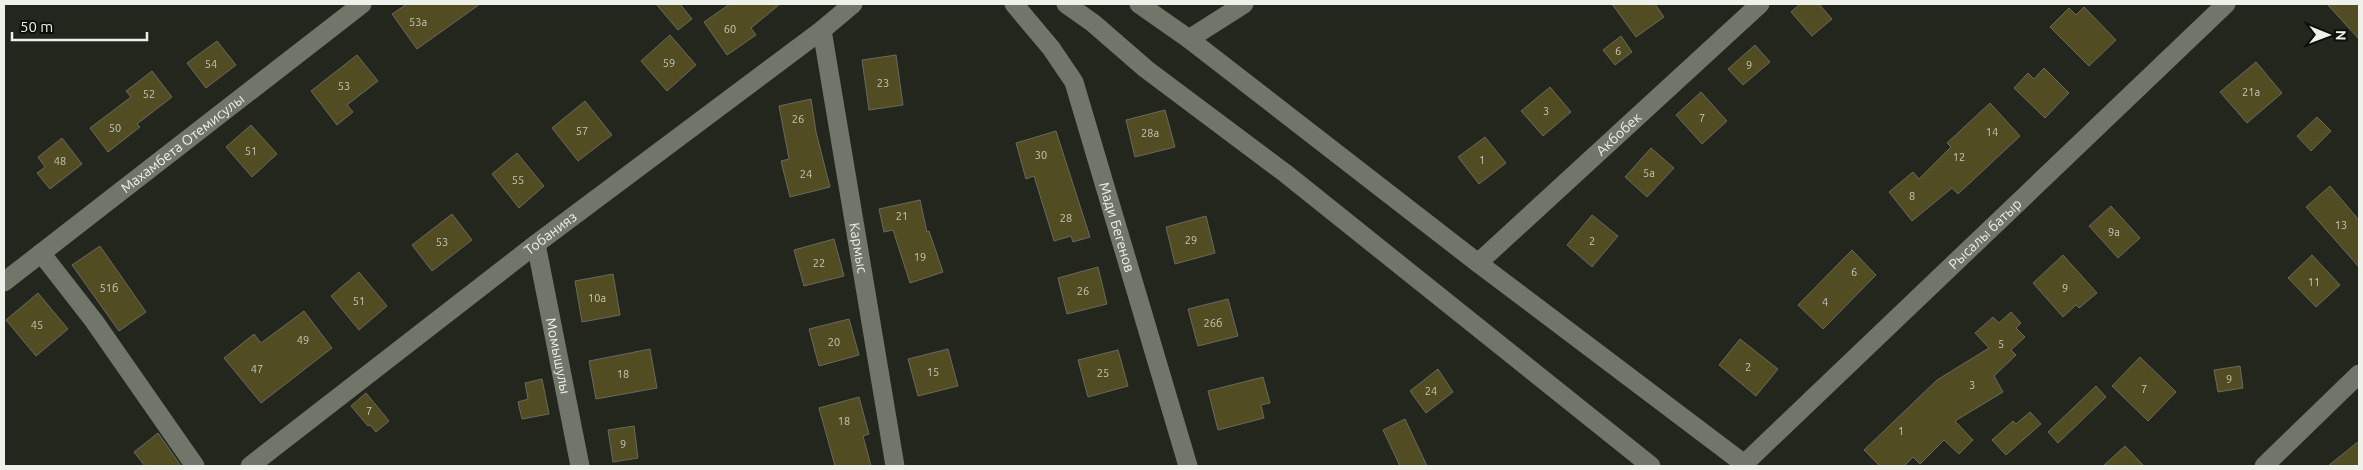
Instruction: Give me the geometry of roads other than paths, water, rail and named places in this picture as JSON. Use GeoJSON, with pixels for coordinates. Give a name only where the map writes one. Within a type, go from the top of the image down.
{"type":"FeatureCollection","features":[{"type":"Feature","properties":{"kind":"street","name":"Махамбета Отемисулы"},"geometry":{"type":"LineString","coordinates":[[4,282],[362,4]]}},
{"type":"Feature","properties":{"kind":"street","name":"Тобанияз"},"geometry":{"type":"LineString","coordinates":[[250,466],[536,244],[822,30],[853,4]]}},
{"type":"Feature","properties":{"kind":"street","name":"Мади Бегенов"},"geometry":{"type":"LineString","coordinates":[[1014,4],[1051,48],[1074,82],[1188,466]]}},
{"type":"Feature","properties":{"kind":"street"},"geometry":{"type":"LineString","coordinates":[[1066,4],[1146,69],[1285,173],[1651,466]]}},
{"type":"Feature","properties":{"kind":"street"},"geometry":{"type":"LineString","coordinates":[[1139,4],[1189,40],[1745,466]]}},
{"type":"Feature","properties":{"kind":"street"},"geometry":{"type":"LineString","coordinates":[[1189,40],[1244,4]]}},
{"type":"Feature","properties":{"kind":"street","name":"Акбобек"},"geometry":{"type":"LineString","coordinates":[[1478,263],[1760,4]]}},
{"type":"Feature","properties":{"kind":"street","name":"Рысалы батыр"},"geometry":{"type":"LineString","coordinates":[[1745,466],[2226,4]]}},
{"type":"Feature","properties":{"kind":"street","name":"Кармыс"},"geometry":{"type":"LineString","coordinates":[[822,30],[895,466]]}},
{"type":"Feature","properties":{"kind":"street","name":"Момышулы"},"geometry":{"type":"LineString","coordinates":[[536,244],[580,466]]}},
{"type":"Feature","properties":{"kind":"street"},"geometry":{"type":"LineString","coordinates":[[41,252],[94,321],[195,466]]}},
{"type":"Feature","properties":{"kind":"street"},"geometry":{"type":"LineString","coordinates":[[2264,466],[2359,374]]}}]}
